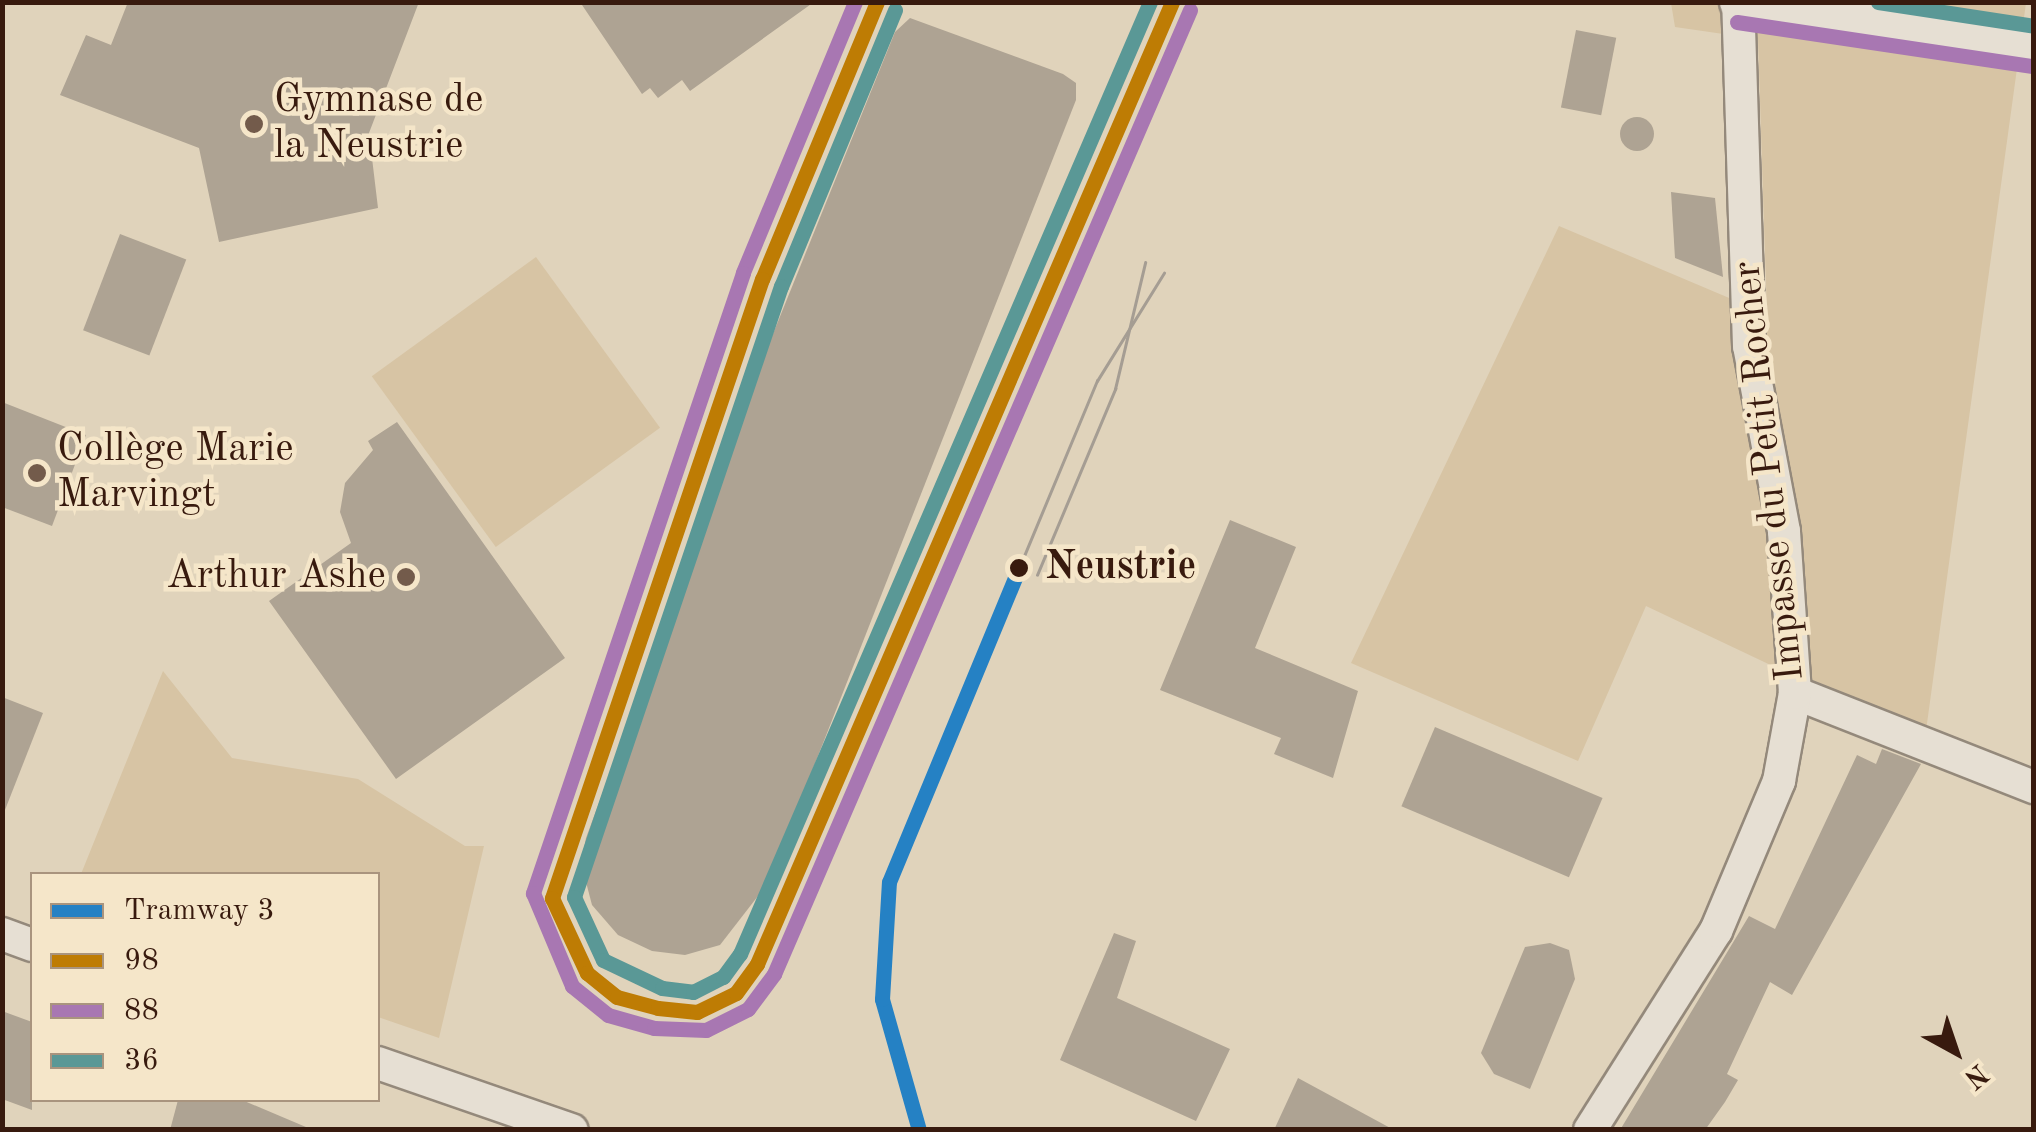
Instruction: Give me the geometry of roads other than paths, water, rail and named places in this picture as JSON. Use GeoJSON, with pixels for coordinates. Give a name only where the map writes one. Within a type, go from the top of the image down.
{"type":"FeatureCollection","features":[{"type":"Feature","properties":{"kind":"street"},"geometry":{"type":"LineString","coordinates":[[1739,2],[1923,33],[2034,46]]}},
{"type":"Feature","properties":{"kind":"street","name":"Impasse du Petit Rocher"},"geometry":{"type":"LineString","coordinates":[[1590,1130],[1716,931],[1778,781],[1796,693],[1784,531],[1749,346],[1739,2]]}},
{"type":"Feature","properties":{"kind":"street"},"geometry":{"type":"LineString","coordinates":[[1796,693],[2034,787]]}},
{"type":"Feature","properties":{"kind":"street"},"geometry":{"type":"LineString","coordinates":[[2,934],[30,944]]}},
{"type":"Feature","properties":{"kind":"street"},"geometry":{"type":"LineString","coordinates":[[380,1064],[572,1130]]}},
{"type":"Feature","properties":{"kind":"tram line"},"geometry":{"type":"LineString","coordinates":[[1037,575],[1115,389],[1145,263]]}},
{"type":"Feature","properties":{"kind":"tram line"},"geometry":{"type":"LineString","coordinates":[[1019,568],[1097,381],[1164,273]]}},
{"type":"Feature","properties":{"kind":"tram line","name":"3"},"geometry":{"type":"LineString","coordinates":[[919,1130],[882,999],[889,882],[1019,568]]}},
{"type":"Feature","properties":{"kind":"place","name":"Gymnase de la Neustrie"},"geometry":{"type":"Point","coordinates":[254,124]}},
{"type":"Feature","properties":{"kind":"place","name":"Collège Marie Marvingt"},"geometry":{"type":"Point","coordinates":[37,473]}},
{"type":"Feature","properties":{"kind":"place","name":"Neustrie"},"geometry":{"type":"Point","coordinates":[1019,568]}},
{"type":"Feature","properties":{"kind":"place","name":"Arthur Ashe"},"geometry":{"type":"Point","coordinates":[406,577]}}]}
